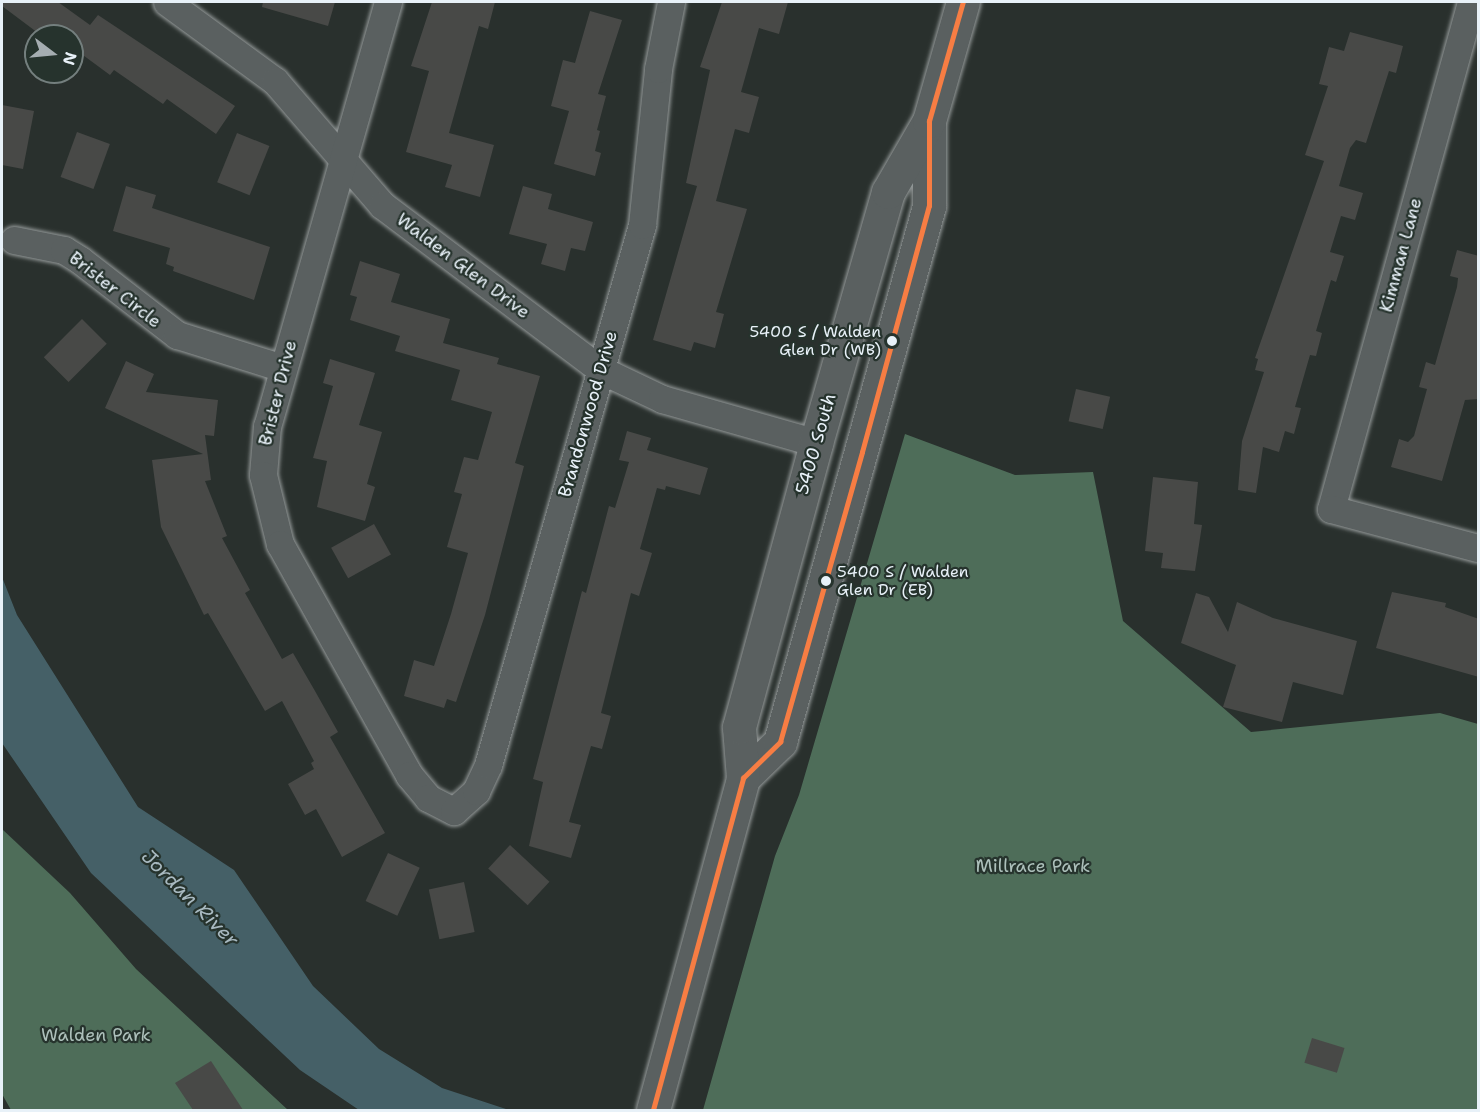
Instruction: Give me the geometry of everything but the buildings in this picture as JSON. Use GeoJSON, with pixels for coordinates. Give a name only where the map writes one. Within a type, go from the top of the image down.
{"type":"FeatureCollection","features":[{"type":"Feature","properties":{"kind":"main road","name":"5400 South"},"geometry":{"type":"LineString","coordinates":[[653,1110],[743,778],[739,727],[816,443],[888,192],[929,121],[963,2]]}},
{"type":"Feature","properties":{"kind":"main road","name":"5400 South"},"geometry":{"type":"LineString","coordinates":[[743,778],[780,742],[929,206],[929,121]]}},
{"type":"Feature","properties":{"kind":"street","name":"Walden Glen Drive"},"geometry":{"type":"LineString","coordinates":[[167,2],[275,81],[304,109],[342,161],[382,205],[601,370],[662,399],[816,443]]}},
{"type":"Feature","properties":{"kind":"street","name":"Brister Drive"},"geometry":{"type":"LineString","coordinates":[[388,2],[283,368],[262,458],[264,492],[274,527],[409,775],[429,798],[454,811]]}},
{"type":"Feature","properties":{"kind":"street","name":"Brandonwood Drive"},"geometry":{"type":"LineString","coordinates":[[454,811],[476,791],[489,765],[645,214],[658,69],[671,2]]}},
{"type":"Feature","properties":{"kind":"street","name":"Kimman Lane"},"geometry":{"type":"LineString","coordinates":[[1471,2],[1330,510],[1479,548]]}},
{"type":"Feature","properties":{"kind":"street","name":"Brister Circle"},"geometry":{"type":"LineString","coordinates":[[14,240],[64,250],[177,335],[283,368]]}},
{"type":"Feature","properties":{"kind":"green space","name":"Millrace Park"},"geometry":{"type":"Polygon","coordinates":[[[905,434],[1015,475],[1093,472],[1123,621],[1251,732],[1440,713],[1478,724],[1478,1110],[703,1110],[775,856],[799,795],[905,434]]]}},
{"type":"Feature","properties":{"kind":"green space","name":"Walden Park"},"geometry":{"type":"Polygon","coordinates":[[[2,829],[70,893],[136,969],[288,1110],[11,1110],[2,1094],[2,829]]]}},
{"type":"Feature","properties":{"kind":"water","name":"Jordan River"},"geometry":{"type":"Polygon","coordinates":[[[2,577],[17,615],[138,807],[234,870],[313,986],[379,1049],[442,1088],[509,1110],[359,1110],[300,1070],[91,873],[2,743],[2,577]]]}},
{"type":"Feature","properties":{"kind":"transit line"},"geometry":{"type":"LineString","coordinates":[[653,1110],[743,778],[780,742],[862,452],[929,206],[929,121],[963,2]]}},
{"type":"Feature","properties":{"kind":"place","name":"5400 S / Walden Glen Dr (WB)"},"geometry":{"type":"Point","coordinates":[892,341]}},
{"type":"Feature","properties":{"kind":"place","name":"5400 S / Walden Glen Dr (EB)"},"geometry":{"type":"Point","coordinates":[826,581]}}]}
